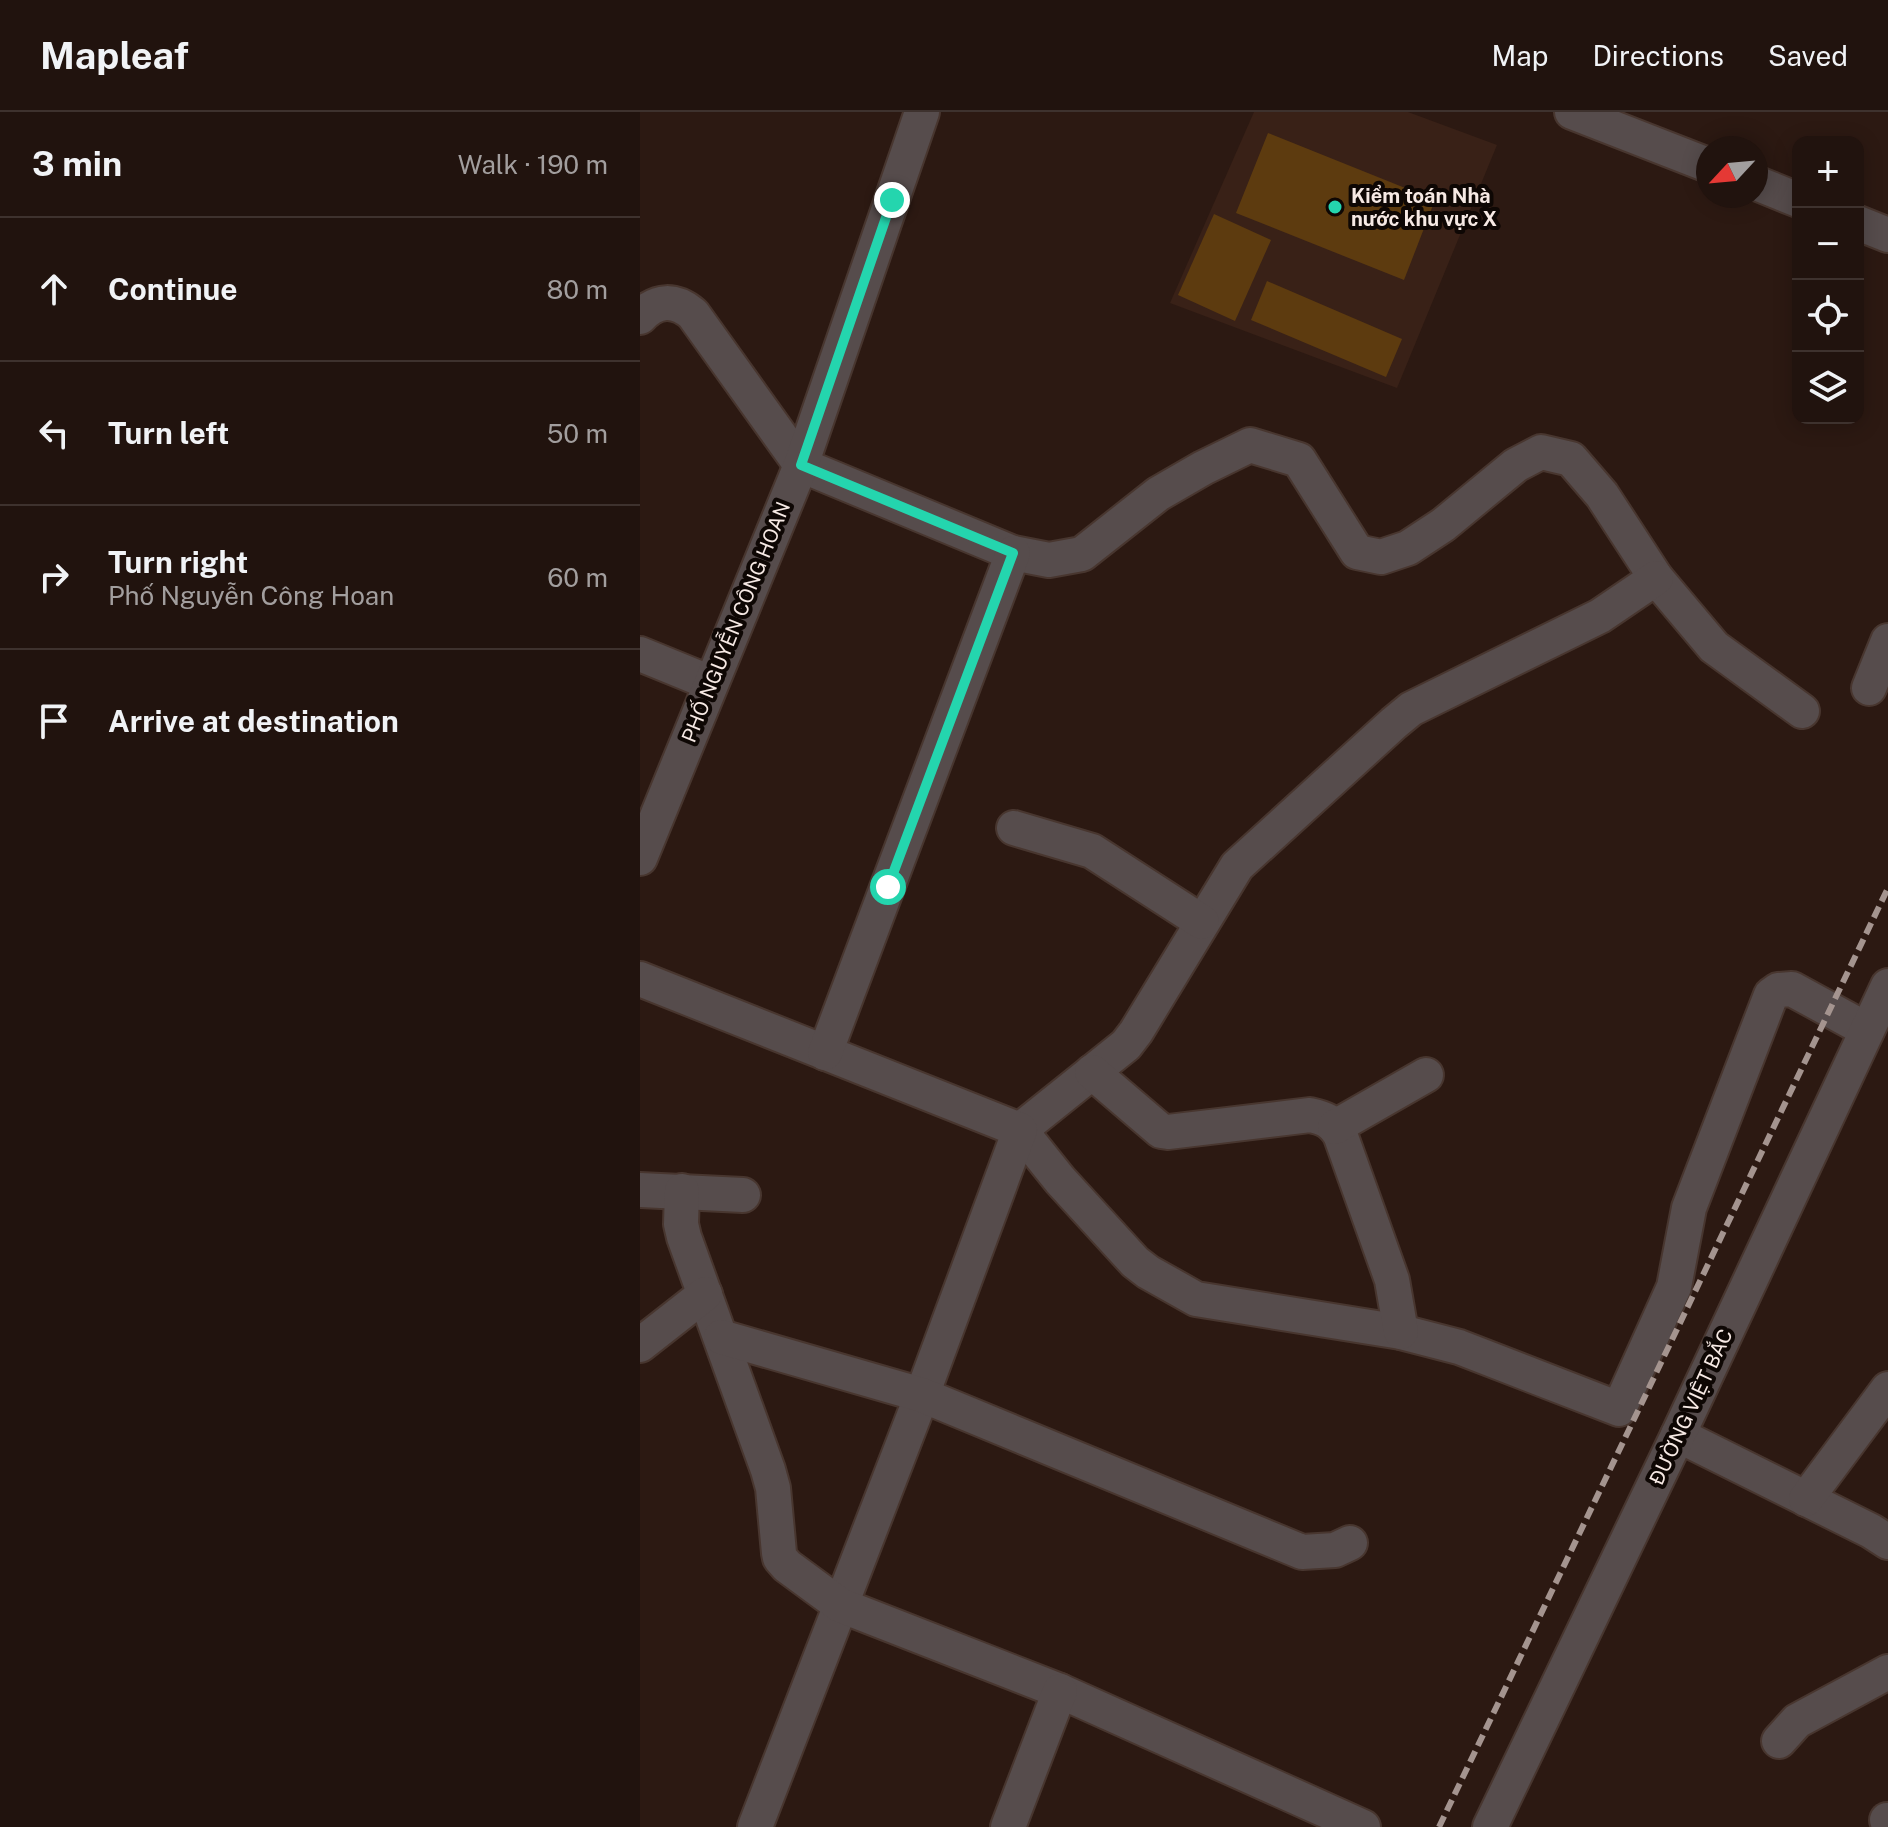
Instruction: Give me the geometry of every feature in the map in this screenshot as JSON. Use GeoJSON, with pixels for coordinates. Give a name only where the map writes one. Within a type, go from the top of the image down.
{"type":"FeatureCollection","features":[{"type":"Feature","properties":{"kind":"street","name":"PHỐ NGUYỄN CÔNG HOAN"},"geometry":{"type":"LineString","coordinates":[[640,858],[801,465],[922,112]]}},
{"type":"Feature","properties":{"kind":"street"},"geometry":{"type":"LineString","coordinates":[[1572,112],[1696,160]]}},
{"type":"Feature","properties":{"kind":"street"},"geometry":{"type":"LineString","coordinates":[[1768,188],[1792,198]]}},
{"type":"Feature","properties":{"kind":"street"},"geometry":{"type":"LineString","coordinates":[[1864,225],[1888,235]]}},
{"type":"Feature","properties":{"kind":"street"},"geometry":{"type":"LineString","coordinates":[[640,317],[658,304],[671,303],[683,305],[693,314],[801,465],[1013,553],[1049,560],[1082,554],[1158,494],[1250,445],[1299,460],[1357,552],[1381,557],[1408,548],[1443,525],[1516,465],[1541,452],[1571,459],[1602,495],[1656,578],[1714,647],[1802,711]]}},
{"type":"Feature","properties":{"kind":"street"},"geometry":{"type":"LineString","coordinates":[[825,1053],[1013,553]]}},
{"type":"Feature","properties":{"kind":"street"},"geometry":{"type":"LineString","coordinates":[[755,1827],[922,1395],[1020,1130],[1126,1045],[1237,866],[1248,854],[1411,709],[1600,616],[1656,578]]}},
{"type":"Feature","properties":{"kind":"street"},"geometry":{"type":"LineString","coordinates":[[1869,688],[1888,641]]}},
{"type":"Feature","properties":{"kind":"street"},"geometry":{"type":"LineString","coordinates":[[640,654],[711,683]]}},
{"type":"Feature","properties":{"kind":"street"},"geometry":{"type":"LineString","coordinates":[[1014,828],[1092,851],[1202,922]]}},
{"type":"Feature","properties":{"kind":"street"},"geometry":{"type":"LineString","coordinates":[[640,979],[1020,1130],[1060,1180],[1135,1262],[1196,1299],[1401,1332],[1459,1347],[1619,1409],[1674,1287],[1689,1208],[1771,995],[1778,990],[1792,989],[1867,1030]]}},
{"type":"Feature","properties":{"kind":"street","name":"ĐƯỜNG VIỆT BẮC"},"geometry":{"type":"LineString","coordinates":[[1490,1827],[1888,986]]}},
{"type":"Feature","properties":{"kind":"street"},"geometry":{"type":"LineString","coordinates":[[1092,1072],[1161,1131],[1310,1115],[1325,1118],[1340,1134],[1392,1280],[1401,1332]]}},
{"type":"Feature","properties":{"kind":"street"},"geometry":{"type":"LineString","coordinates":[[1335,1127],[1426,1075]]}},
{"type":"Feature","properties":{"kind":"street"},"geometry":{"type":"LineString","coordinates":[[640,1190],[743,1195]]}},
{"type":"Feature","properties":{"kind":"street"},"geometry":{"type":"LineString","coordinates":[[682,1191],[681,1224],[684,1237],[768,1470],[773,1488],[780,1558],[787,1566],[840,1605],[1060,1691],[1363,1827]]}},
{"type":"Feature","properties":{"kind":"street"},"geometry":{"type":"LineString","coordinates":[[640,1345],[705,1294]]}},
{"type":"Feature","properties":{"kind":"street"},"geometry":{"type":"LineString","coordinates":[[721,1337],[922,1395],[1302,1552],[1335,1550],[1350,1543]]}},
{"type":"Feature","properties":{"kind":"street"},"geometry":{"type":"LineString","coordinates":[[1806,1499],[1888,1389]]}},
{"type":"Feature","properties":{"kind":"street"},"geometry":{"type":"LineString","coordinates":[[1678,1435],[1888,1542]]}},
{"type":"Feature","properties":{"kind":"street"},"geometry":{"type":"LineString","coordinates":[[1779,1741],[1797,1721],[1888,1672]]}},
{"type":"Feature","properties":{"kind":"street"},"geometry":{"type":"LineString","coordinates":[[1008,1827],[1060,1691]]}},
{"type":"Feature","properties":{"kind":"shaded area"},"geometry":{"type":"Polygon","coordinates":[[[1254,112],[1408,112],[1497,145],[1397,388],[1170,303],[1254,112]]]}},
{"type":"Feature","properties":{"kind":"building","name":"Kiểm toán Nhà nước khu vực X"},"geometry":{"type":"Polygon","coordinates":[[[1268,133],[1435,200],[1404,280],[1236,213],[1268,133]]]}},
{"type":"Feature","properties":{"kind":"building"},"geometry":{"type":"Polygon","coordinates":[[[1214,214],[1271,240],[1235,321],[1178,295],[1214,214]]]}},
{"type":"Feature","properties":{"kind":"building"},"geometry":{"type":"Polygon","coordinates":[[[1267,281],[1402,339],[1386,377],[1251,320],[1267,281]]]}},
{"type":"Feature","properties":{"kind":"railway"},"geometry":{"type":"LineString","coordinates":[[1439,1827],[1888,888]]}},
{"type":"Feature","properties":{"kind":"place","name":"Kiểm toán Nhà nước khu vực X"},"geometry":{"type":"Point","coordinates":[1335,207]}},
{"type":"Feature","properties":{"kind":"route"},"geometry":{"type":"LineString","coordinates":[[888,887],[1013,553],[801,465],[892,200]]}}]}
